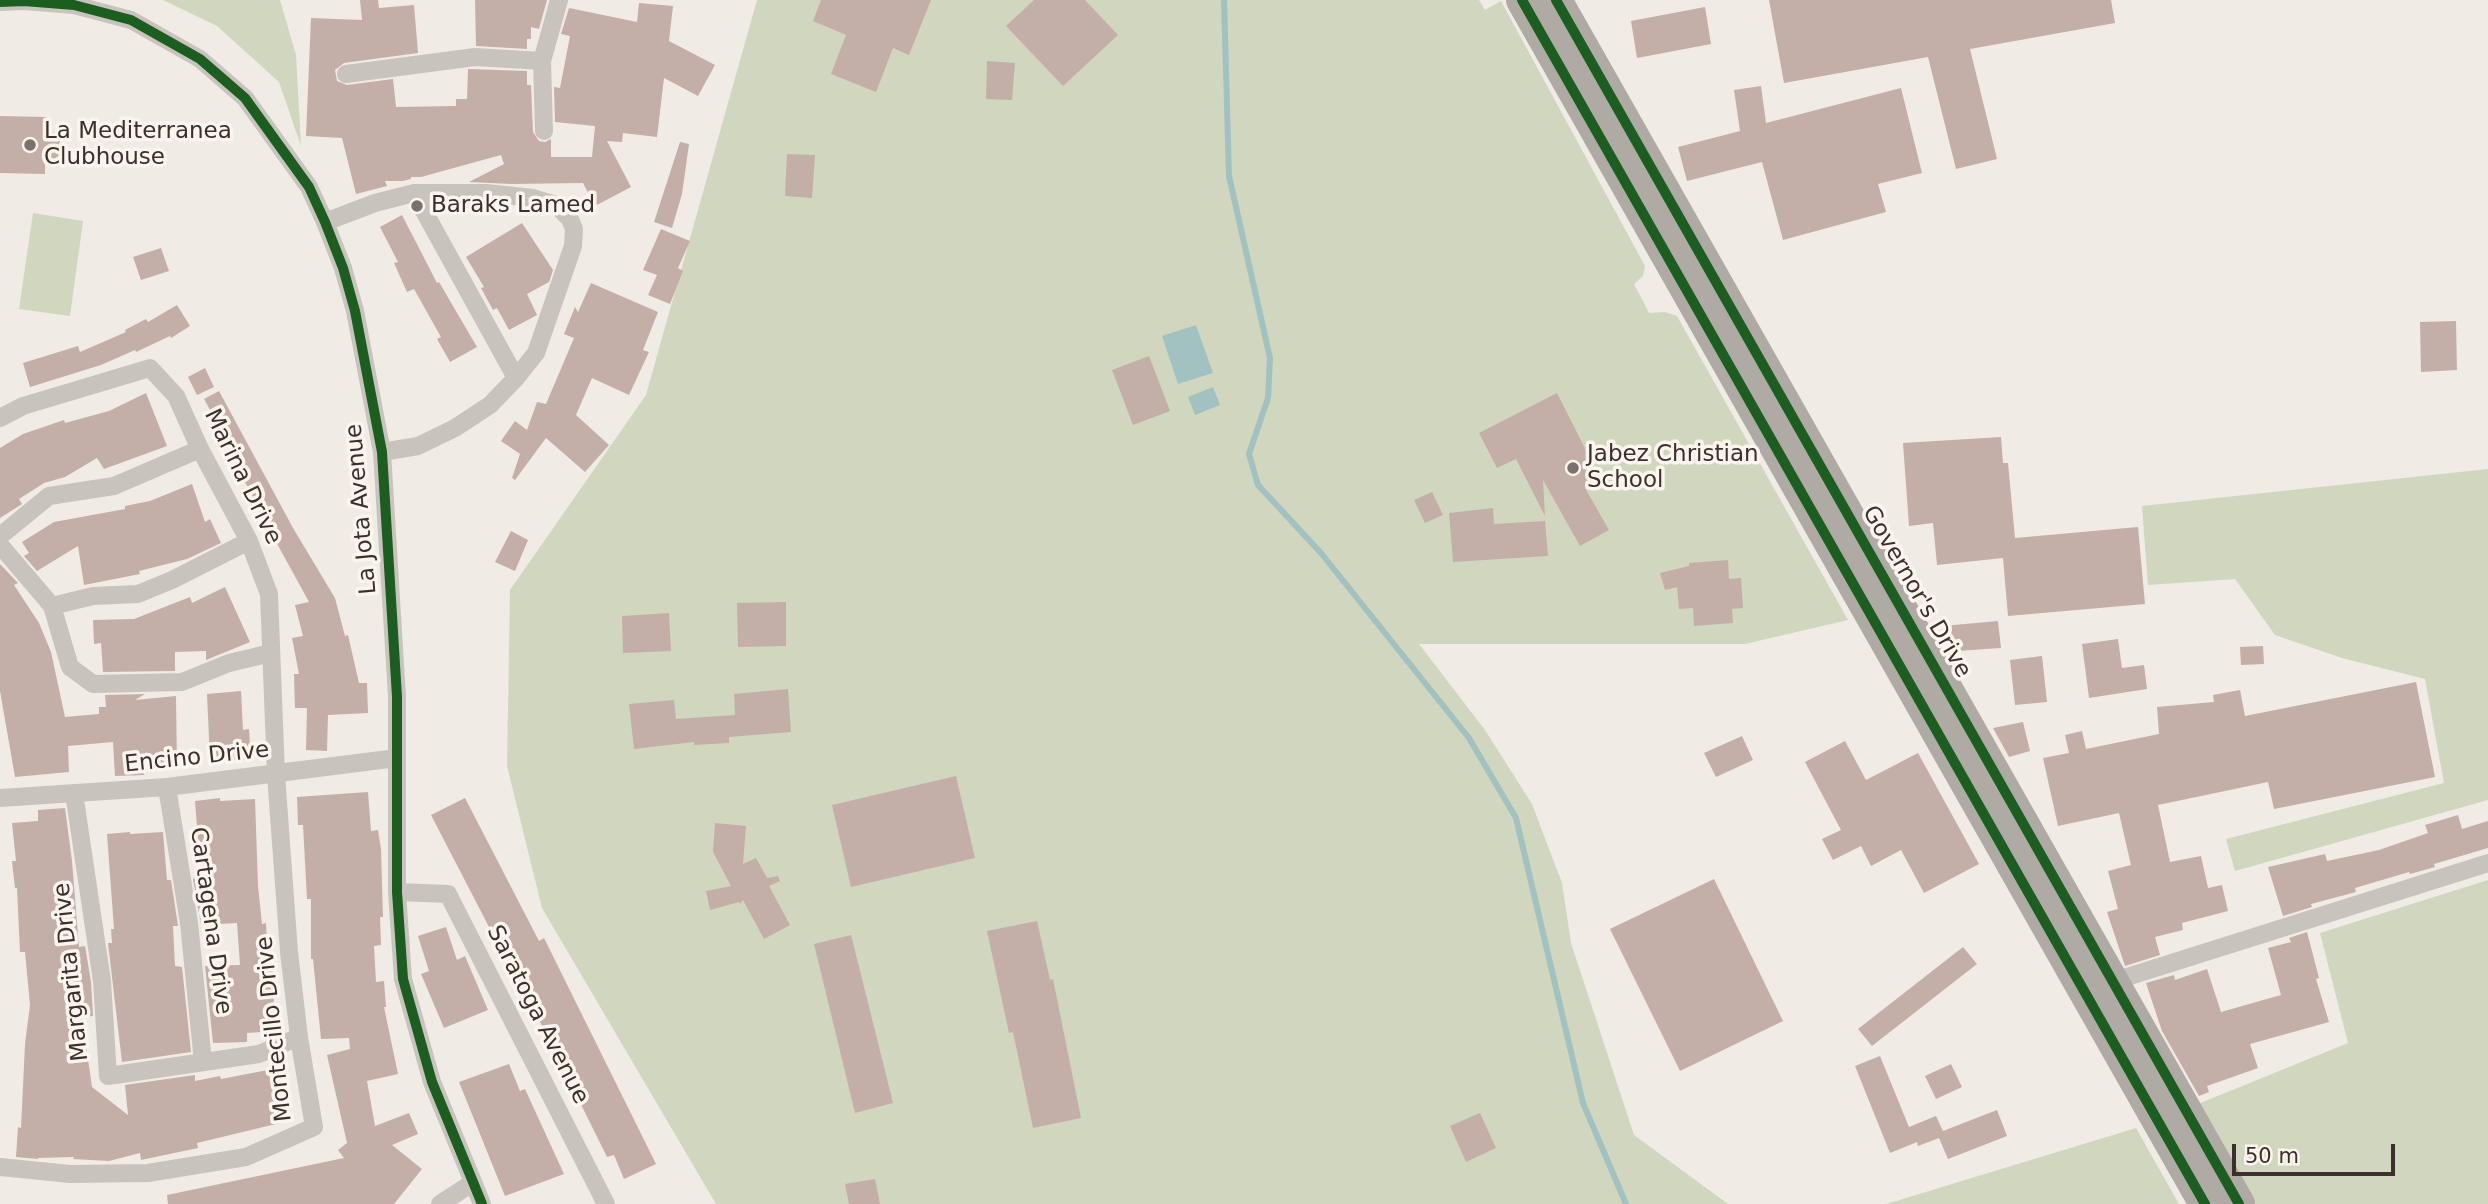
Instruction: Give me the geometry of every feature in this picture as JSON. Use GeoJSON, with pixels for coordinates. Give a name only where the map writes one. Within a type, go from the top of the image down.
{"type":"FeatureCollection","features":[{"type":"Feature","properties":{"kind":"highway","name":"Governor's Drive"},"geometry":{"type":"LineString","coordinates":[[1522,0],[2099,986],[2239,1204]]}},
{"type":"Feature","properties":{"kind":"highway","name":"Governor's Drive"},"geometry":{"type":"LineString","coordinates":[[1556,0],[2099,986],[2205,1204]]}},
{"type":"Feature","properties":{"kind":"street"},"geometry":{"type":"LineString","coordinates":[[544,131],[542,61],[559,0]]}},
{"type":"Feature","properties":{"kind":"street","name":"La Jota Avenue"},"geometry":{"type":"LineString","coordinates":[[0,2],[74,5],[131,20],[200,59],[245,97],[309,187],[325,222],[343,268],[355,311],[382,452],[397,697],[397,892],[403,979],[432,1082],[482,1204]]}},
{"type":"Feature","properties":{"kind":"street"},"geometry":{"type":"LineString","coordinates":[[346,74],[475,57],[542,61]]}},
{"type":"Feature","properties":{"kind":"street"},"geometry":{"type":"LineString","coordinates":[[414,193],[516,378]]}},
{"type":"Feature","properties":{"kind":"street"},"geometry":{"type":"LineString","coordinates":[[325,222],[375,203],[414,193],[486,193],[533,198],[556,205],[570,219],[574,229],[573,246],[536,353],[516,378],[490,405],[455,428],[418,446],[382,452]]}},
{"type":"Feature","properties":{"kind":"street","name":"Marina Drive"},"geometry":{"type":"LineString","coordinates":[[0,418],[23,406],[150,368],[176,397],[200,449],[249,541],[269,594],[276,775]]}},
{"type":"Feature","properties":{"kind":"street"},"geometry":{"type":"LineString","coordinates":[[0,536],[50,496],[114,486],[200,449]]}},
{"type":"Feature","properties":{"kind":"street"},"geometry":{"type":"LineString","coordinates":[[52,607],[93,596],[138,594],[249,541]]}},
{"type":"Feature","properties":{"kind":"street"},"geometry":{"type":"LineString","coordinates":[[0,545],[52,607],[70,667],[93,684],[182,682],[229,663],[271,653]]}},
{"type":"Feature","properties":{"kind":"street","name":"Encino Drive"},"geometry":{"type":"LineString","coordinates":[[0,798],[167,787],[397,758]]}},
{"type":"Feature","properties":{"kind":"street","name":"Montecillo Drive"},"geometry":{"type":"LineString","coordinates":[[0,1167],[70,1174],[148,1172],[246,1157],[314,1127],[299,1037],[289,952],[276,775]]}},
{"type":"Feature","properties":{"kind":"street","name":"Cartagena Drive"},"geometry":{"type":"LineString","coordinates":[[167,787],[189,923],[203,1062]]}},
{"type":"Feature","properties":{"kind":"street","name":"Margarita Drive"},"geometry":{"type":"LineString","coordinates":[[74,793],[102,981],[108,1076],[259,1054],[299,1037]]}},
{"type":"Feature","properties":{"kind":"street"},"geometry":{"type":"LineString","coordinates":[[2099,986],[2488,863]]}},
{"type":"Feature","properties":{"kind":"street","name":"Saratoga Avenue"},"geometry":{"type":"LineString","coordinates":[[397,892],[449,894],[606,1204]]}},
{"type":"Feature","properties":{"kind":"street"},"geometry":{"type":"LineString","coordinates":[[440,1204],[472,1183]]}},
{"type":"Feature","properties":{"kind":"green space"},"geometry":{"type":"Polygon","coordinates":[[[163,0],[280,0],[296,55],[301,146],[279,82],[217,26],[163,0]]]}},
{"type":"Feature","properties":{"kind":"green space"},"geometry":{"type":"Polygon","coordinates":[[[757,0],[1479,0],[1485,10],[1501,1],[1645,266],[1643,276],[1634,284],[1649,313],[1665,312],[1677,316],[1848,620],[1745,644],[1419,644],[1485,730],[1532,804],[1562,883],[1571,943],[1634,1135],[1728,1204],[716,1204],[542,908],[507,766],[510,590],[646,395],[757,0]]]}},
{"type":"Feature","properties":{"kind":"green space"},"geometry":{"type":"Polygon","coordinates":[[[33,213],[83,221],[70,316],[19,309],[33,213]]]}},
{"type":"Feature","properties":{"kind":"green space"},"geometry":{"type":"Polygon","coordinates":[[[2488,469],[2488,800],[2235,871],[2226,839],[2444,783],[2425,679],[2342,658],[2275,635],[2235,579],[2148,585],[2142,506],[2488,469]]]}},
{"type":"Feature","properties":{"kind":"green space"},"geometry":{"type":"Polygon","coordinates":[[[2488,880],[2488,1204],[2251,1204],[2193,1106],[2348,1043],[2320,933],[2488,880]]]}},
{"type":"Feature","properties":{"kind":"green space"},"geometry":{"type":"Polygon","coordinates":[[[2136,1128],[2179,1204],[1886,1204],[1906,1198],[2136,1128]]]}},
{"type":"Feature","properties":{"kind":"water"},"geometry":{"type":"Polygon","coordinates":[[[1196,325],[1213,373],[1178,384],[1162,336],[1196,325]]]}},
{"type":"Feature","properties":{"kind":"water"},"geometry":{"type":"Polygon","coordinates":[[[1213,387],[1220,405],[1195,415],[1188,397],[1213,387]]]}},
{"type":"Feature","properties":{"kind":"building"},"geometry":{"type":"Polygon","coordinates":[[[360,0],[378,0],[379,8],[414,5],[418,53],[344,63],[335,70],[337,81],[347,85],[393,79],[396,107],[456,106],[456,99],[467,99],[468,69],[527,71],[527,85],[531,85],[533,132],[539,141],[551,139],[551,157],[592,157],[595,126],[555,122],[554,87],[560,88],[570,36],[561,34],[569,8],[637,22],[639,3],[673,6],[669,41],[715,65],[698,96],[664,78],[657,137],[623,133],[622,142],[607,141],[631,187],[595,206],[583,183],[469,182],[504,164],[501,155],[421,177],[385,181],[387,186],[356,194],[342,138],[306,136],[311,18],[362,20],[360,0]]]}},
{"type":"Feature","properties":{"kind":"building"},"geometry":{"type":"Polygon","coordinates":[[[475,0],[547,0],[539,29],[531,27],[531,39],[527,39],[527,49],[476,46],[475,0]]]}},
{"type":"Feature","properties":{"kind":"building"},"geometry":{"type":"Polygon","coordinates":[[[821,0],[931,0],[909,55],[893,48],[876,92],[831,74],[846,35],[813,21],[821,0]]]}},
{"type":"Feature","properties":{"kind":"building"},"geometry":{"type":"Polygon","coordinates":[[[1034,0],[1085,0],[1118,35],[1063,86],[1006,26],[1034,0]]]}},
{"type":"Feature","properties":{"kind":"building"},"geometry":{"type":"Polygon","coordinates":[[[1769,0],[2111,0],[2115,23],[1970,49],[1997,159],[1956,169],[1928,57],[1784,83],[1769,0]]]}},
{"type":"Feature","properties":{"kind":"building"},"geometry":{"type":"Polygon","coordinates":[[[1705,7],[1711,44],[1637,58],[1631,21],[1705,7]]]}},
{"type":"Feature","properties":{"kind":"building"},"geometry":{"type":"Polygon","coordinates":[[[987,61],[1015,63],[1012,100],[986,99],[987,61]]]}},
{"type":"Feature","properties":{"kind":"building"},"geometry":{"type":"Polygon","coordinates":[[[1761,86],[1766,123],[1901,88],[1922,173],[1878,184],[1886,212],[1783,240],[1762,162],[1687,181],[1678,147],[1740,131],[1734,90],[1761,86]]]}},
{"type":"Feature","properties":{"kind":"building","name":"La Mediterranea Clubhouse"},"geometry":{"type":"Polygon","coordinates":[[[0,116],[46,117],[46,132],[60,132],[59,159],[45,158],[45,174],[0,173],[0,116]]]}},
{"type":"Feature","properties":{"kind":"building"},"geometry":{"type":"Polygon","coordinates":[[[680,142],[689,144],[682,194],[672,228],[654,222],[680,142]]]}},
{"type":"Feature","properties":{"kind":"building"},"geometry":{"type":"Polygon","coordinates":[[[787,154],[815,155],[812,198],[785,196],[787,154]]]}},
{"type":"Feature","properties":{"kind":"building"},"geometry":{"type":"Polygon","coordinates":[[[402,215],[437,283],[439,282],[477,347],[450,362],[437,339],[441,337],[414,289],[407,292],[394,263],[398,262],[380,227],[402,215]]]}},
{"type":"Feature","properties":{"kind":"building"},"geometry":{"type":"Polygon","coordinates":[[[522,223],[553,270],[549,282],[527,294],[537,315],[509,330],[497,308],[493,310],[481,288],[484,287],[466,257],[522,223]]]}},
{"type":"Feature","properties":{"kind":"building"},"geometry":{"type":"Polygon","coordinates":[[[661,229],[690,241],[678,268],[683,271],[670,304],[648,295],[657,275],[643,270],[661,229]]]}},
{"type":"Feature","properties":{"kind":"building"},"geometry":{"type":"Polygon","coordinates":[[[161,248],[169,271],[141,280],[133,257],[161,248]]]}},
{"type":"Feature","properties":{"kind":"building"},"geometry":{"type":"Polygon","coordinates":[[[591,283],[658,312],[643,350],[649,352],[629,395],[592,378],[576,415],[609,445],[585,472],[546,438],[515,480],[512,478],[520,454],[501,441],[515,421],[527,430],[537,402],[546,404],[574,338],[564,334],[575,307],[578,312],[591,283]]]}},
{"type":"Feature","properties":{"kind":"building"},"geometry":{"type":"Polygon","coordinates":[[[177,305],[190,326],[171,338],[170,336],[101,365],[30,387],[23,363],[78,346],[80,352],[126,332],[125,330],[146,319],[148,322],[177,305]]]}},
{"type":"Feature","properties":{"kind":"building"},"geometry":{"type":"Polygon","coordinates":[[[2456,321],[2457,370],[2421,372],[2420,322],[2456,321]]]}},
{"type":"Feature","properties":{"kind":"building"},"geometry":{"type":"Polygon","coordinates":[[[1149,356],[1170,411],[1133,425],[1112,370],[1149,356]]]}},
{"type":"Feature","properties":{"kind":"building"},"geometry":{"type":"Polygon","coordinates":[[[205,368],[214,387],[197,395],[188,377],[205,368]]]}},
{"type":"Feature","properties":{"kind":"building"},"geometry":{"type":"Polygon","coordinates":[[[219,391],[293,528],[335,598],[345,636],[348,635],[359,683],[367,683],[368,713],[328,715],[327,751],[306,750],[307,708],[295,708],[294,674],[299,674],[292,638],[303,636],[295,605],[309,602],[264,520],[204,399],[219,391]]]}},
{"type":"Feature","properties":{"kind":"building"},"geometry":{"type":"Polygon","coordinates":[[[146,393],[167,446],[104,469],[97,458],[65,477],[44,483],[19,499],[22,504],[0,518],[0,448],[23,434],[64,420],[65,423],[109,411],[146,393]]]}},
{"type":"Feature","properties":{"kind":"building"},"geometry":{"type":"Polygon","coordinates":[[[1557,393],[1601,480],[1585,488],[1609,530],[1580,546],[1543,480],[1545,516],[1516,459],[1497,468],[1479,433],[1557,393]]]}},
{"type":"Feature","properties":{"kind":"building"},"geometry":{"type":"Polygon","coordinates":[[[2001,437],[2003,463],[2008,463],[2015,538],[2138,527],[2145,604],[2008,616],[2003,558],[1937,565],[1933,523],[1909,526],[1903,443],[2001,437]]]}},
{"type":"Feature","properties":{"kind":"building"},"geometry":{"type":"Polygon","coordinates":[[[192,484],[205,522],[210,519],[221,543],[187,559],[139,571],[140,574],[84,585],[78,546],[37,571],[24,556],[29,553],[22,542],[54,522],[125,509],[125,506],[150,501],[192,484]]]}},
{"type":"Feature","properties":{"kind":"building"},"geometry":{"type":"Polygon","coordinates":[[[1432,492],[1443,515],[1425,523],[1414,500],[1432,492]]]}},
{"type":"Feature","properties":{"kind":"building"},"geometry":{"type":"Polygon","coordinates":[[[1493,508],[1494,524],[1545,521],[1548,556],[1453,562],[1449,513],[1493,508]]]}},
{"type":"Feature","properties":{"kind":"building"},"geometry":{"type":"Polygon","coordinates":[[[511,531],[528,540],[515,571],[495,562],[511,531]]]}},
{"type":"Feature","properties":{"kind":"building"},"geometry":{"type":"Polygon","coordinates":[[[1728,560],[1729,579],[1741,578],[1743,608],[1732,609],[1733,623],[1694,626],[1693,608],[1679,609],[1677,587],[1665,590],[1660,573],[1689,566],[1689,563],[1728,560]]]}},
{"type":"Feature","properties":{"kind":"building"},"geometry":{"type":"Polygon","coordinates":[[[0,564],[18,583],[14,585],[39,623],[51,652],[65,717],[99,714],[99,707],[106,707],[105,695],[145,694],[135,700],[176,696],[177,769],[143,770],[144,775],[115,776],[113,742],[68,746],[69,772],[15,777],[0,691],[0,564]]]}},
{"type":"Feature","properties":{"kind":"building"},"geometry":{"type":"Polygon","coordinates":[[[225,587],[250,642],[206,660],[206,651],[175,652],[175,671],[103,672],[101,643],[94,644],[93,620],[134,619],[190,597],[192,603],[225,587]]]}},
{"type":"Feature","properties":{"kind":"building"},"geometry":{"type":"Polygon","coordinates":[[[786,602],[786,646],[738,647],[737,603],[786,602]]]}},
{"type":"Feature","properties":{"kind":"building"},"geometry":{"type":"Polygon","coordinates":[[[669,613],[671,651],[623,653],[622,616],[669,613]]]}},
{"type":"Feature","properties":{"kind":"building"},"geometry":{"type":"Polygon","coordinates":[[[1998,621],[2001,648],[1957,651],[1943,626],[1998,621]]]}},
{"type":"Feature","properties":{"kind":"building"},"geometry":{"type":"Polygon","coordinates":[[[2118,639],[2122,668],[2144,665],[2147,689],[2089,698],[2082,644],[2118,639]]]}},
{"type":"Feature","properties":{"kind":"building"},"geometry":{"type":"Polygon","coordinates":[[[2263,646],[2264,664],[2241,665],[2240,647],[2263,646]]]}},
{"type":"Feature","properties":{"kind":"building"},"geometry":{"type":"Polygon","coordinates":[[[2042,656],[2047,702],[2015,705],[2010,660],[2042,656]]]}},
{"type":"Feature","properties":{"kind":"building"},"geometry":{"type":"Polygon","coordinates":[[[2416,682],[2435,777],[2274,809],[2268,782],[2158,805],[2170,862],[2201,856],[2208,888],[2222,885],[2228,911],[2182,923],[2183,930],[2155,937],[2160,955],[2125,966],[2107,912],[2118,909],[2108,871],[2131,865],[2119,813],[2058,826],[2043,758],[2069,753],[2065,735],[2082,731],[2086,749],[2159,734],[2157,707],[2214,702],[2213,695],[2240,690],[2245,716],[2416,682]]]}},
{"type":"Feature","properties":{"kind":"building"},"geometry":{"type":"Polygon","coordinates":[[[788,689],[791,732],[729,737],[729,743],[694,745],[694,742],[634,749],[629,704],[674,700],[676,719],[735,715],[734,694],[788,689]]]}},
{"type":"Feature","properties":{"kind":"building"},"geometry":{"type":"Polygon","coordinates":[[[241,691],[243,730],[249,729],[251,760],[210,760],[207,694],[241,691]]]}},
{"type":"Feature","properties":{"kind":"building"},"geometry":{"type":"Polygon","coordinates":[[[2023,722],[2030,751],[2009,757],[1993,728],[2023,722]]]}},
{"type":"Feature","properties":{"kind":"building"},"geometry":{"type":"Polygon","coordinates":[[[1742,736],[1753,760],[1716,777],[1704,753],[1742,736]]]}},
{"type":"Feature","properties":{"kind":"building"},"geometry":{"type":"Polygon","coordinates":[[[1845,741],[1866,780],[1918,753],[1979,864],[1924,893],[1901,850],[1871,866],[1861,846],[1833,860],[1822,839],[1841,830],[1805,762],[1845,741]]]}},
{"type":"Feature","properties":{"kind":"building"},"geometry":{"type":"Polygon","coordinates":[[[956,776],[975,858],[851,887],[832,805],[956,776]]]}},
{"type":"Feature","properties":{"kind":"building"},"geometry":{"type":"Polygon","coordinates":[[[368,792],[371,831],[378,830],[381,849],[383,917],[380,917],[381,945],[374,946],[376,982],[384,981],[384,1007],[398,1074],[367,1081],[375,1126],[409,1113],[418,1134],[392,1145],[422,1169],[394,1204],[168,1204],[167,1195],[344,1158],[338,1150],[347,1143],[327,1055],[350,1049],[349,1038],[321,1039],[311,959],[311,899],[307,899],[303,825],[298,825],[297,797],[368,792]]]}},
{"type":"Feature","properties":{"kind":"building"},"geometry":{"type":"Polygon","coordinates":[[[220,798],[220,801],[255,799],[258,886],[262,924],[266,923],[268,963],[272,963],[275,1031],[247,1033],[247,1042],[213,1043],[205,966],[240,965],[237,923],[201,925],[193,879],[201,878],[195,801],[220,798]]]}},
{"type":"Feature","properties":{"kind":"building"},"geometry":{"type":"Polygon","coordinates":[[[465,798],[539,941],[544,938],[656,1164],[624,1179],[614,1155],[607,1157],[505,951],[502,952],[431,815],[465,798]]]}},
{"type":"Feature","properties":{"kind":"building"},"geometry":{"type":"Polygon","coordinates":[[[65,808],[79,947],[85,946],[91,982],[93,1016],[82,1017],[92,1087],[128,1115],[125,1085],[195,1075],[195,1081],[220,1076],[221,1079],[268,1070],[280,1123],[197,1143],[198,1148],[141,1160],[140,1153],[109,1161],[73,1159],[74,1157],[16,1157],[18,1127],[21,1128],[25,1044],[30,1005],[25,952],[20,952],[17,888],[12,861],[16,861],[12,823],[38,821],[38,810],[65,808]]]}},
{"type":"Feature","properties":{"kind":"building"},"geometry":{"type":"Polygon","coordinates":[[[2458,815],[2462,829],[2488,821],[2488,848],[2434,864],[2435,867],[2355,888],[2356,892],[2311,904],[2312,907],[2283,916],[2268,867],[2325,854],[2327,861],[2379,850],[2428,833],[2425,825],[2458,815]]]}},
{"type":"Feature","properties":{"kind":"building"},"geometry":{"type":"Polygon","coordinates":[[[715,823],[746,826],[743,864],[756,858],[767,878],[778,876],[780,881],[769,886],[790,925],[764,939],[743,900],[740,904],[739,902],[710,910],[706,891],[731,886],[713,852],[715,823]]]}},
{"type":"Feature","properties":{"kind":"building"},"geometry":{"type":"Polygon","coordinates":[[[163,832],[167,880],[171,880],[178,926],[173,926],[175,966],[182,967],[191,1052],[122,1062],[108,943],[112,943],[111,929],[114,929],[107,834],[163,832]]]}},
{"type":"Feature","properties":{"kind":"building"},"geometry":{"type":"Polygon","coordinates":[[[1714,879],[1783,1021],[1680,1071],[1610,929],[1714,879]]]}},
{"type":"Feature","properties":{"kind":"building"},"geometry":{"type":"Polygon","coordinates":[[[1037,921],[1050,980],[1053,979],[1081,1118],[1033,1128],[1013,1032],[1009,1033],[987,931],[1037,921]]]}},
{"type":"Feature","properties":{"kind":"building"},"geometry":{"type":"Polygon","coordinates":[[[446,927],[457,960],[465,956],[488,1010],[444,1028],[421,974],[429,971],[418,936],[446,927]]]}},
{"type":"Feature","properties":{"kind":"building"},"geometry":{"type":"Polygon","coordinates":[[[2307,932],[2319,978],[2316,979],[2329,1022],[2250,1044],[2258,1068],[2207,1086],[2209,1092],[2199,1096],[2162,1031],[2146,983],[2174,975],[2175,980],[2207,969],[2221,1012],[2281,995],[2268,948],[2291,942],[2289,938],[2307,932]]]}},
{"type":"Feature","properties":{"kind":"building"},"geometry":{"type":"Polygon","coordinates":[[[851,935],[893,1103],[855,1113],[814,944],[851,935]]]}},
{"type":"Feature","properties":{"kind":"building"},"geometry":{"type":"Polygon","coordinates":[[[1963,947],[1977,964],[1872,1046],[1858,1029],[1963,947]]]}},
{"type":"Feature","properties":{"kind":"building"},"geometry":{"type":"Polygon","coordinates":[[[1880,1056],[1909,1127],[1936,1116],[1943,1131],[1997,1110],[2007,1136],[1948,1159],[1939,1138],[1918,1146],[1917,1142],[1890,1153],[1855,1066],[1880,1056]]]}},
{"type":"Feature","properties":{"kind":"building"},"geometry":{"type":"Polygon","coordinates":[[[509,1064],[520,1091],[525,1089],[564,1174],[505,1196],[459,1082],[509,1064]]]}},
{"type":"Feature","properties":{"kind":"building"},"geometry":{"type":"Polygon","coordinates":[[[1951,1064],[1962,1087],[1936,1099],[1925,1076],[1951,1064]]]}},
{"type":"Feature","properties":{"kind":"building"},"geometry":{"type":"Polygon","coordinates":[[[1480,1113],[1496,1148],[1466,1162],[1450,1126],[1480,1113]]]}},
{"type":"Feature","properties":{"kind":"building"},"geometry":{"type":"Polygon","coordinates":[[[875,1179],[880,1204],[849,1204],[845,1184],[875,1179]]]}},
{"type":"Feature","properties":{"kind":"waterway"},"geometry":{"type":"LineString","coordinates":[[1224,0],[1229,176],[1270,358],[1268,398],[1249,454],[1258,485],[1321,553],[1469,738],[1516,818],[1583,1103],[1626,1204]]}},
{"type":"Feature","properties":{"kind":"cycle path"},"geometry":{"type":"LineString","coordinates":[[1522,0],[2205,1204]]}},
{"type":"Feature","properties":{"kind":"cycle path"},"geometry":{"type":"LineString","coordinates":[[1556,0],[2239,1204]]}},
{"type":"Feature","properties":{"kind":"cycle path"},"geometry":{"type":"LineString","coordinates":[[0,2],[74,5],[131,20],[200,59],[245,98],[309,187],[325,222],[343,268],[355,311],[382,452],[397,697],[397,892],[403,979],[432,1082],[482,1204]]}},
{"type":"Feature","properties":{"kind":"place","name":"La Mediterranea Clubhouse"},"geometry":{"type":"Point","coordinates":[30,145]}},
{"type":"Feature","properties":{"kind":"place","name":"Baraks Lamed"},"geometry":{"type":"Point","coordinates":[417,206]}},
{"type":"Feature","properties":{"kind":"place","name":"Jabez Christian School"},"geometry":{"type":"Point","coordinates":[1573,468]}}]}
